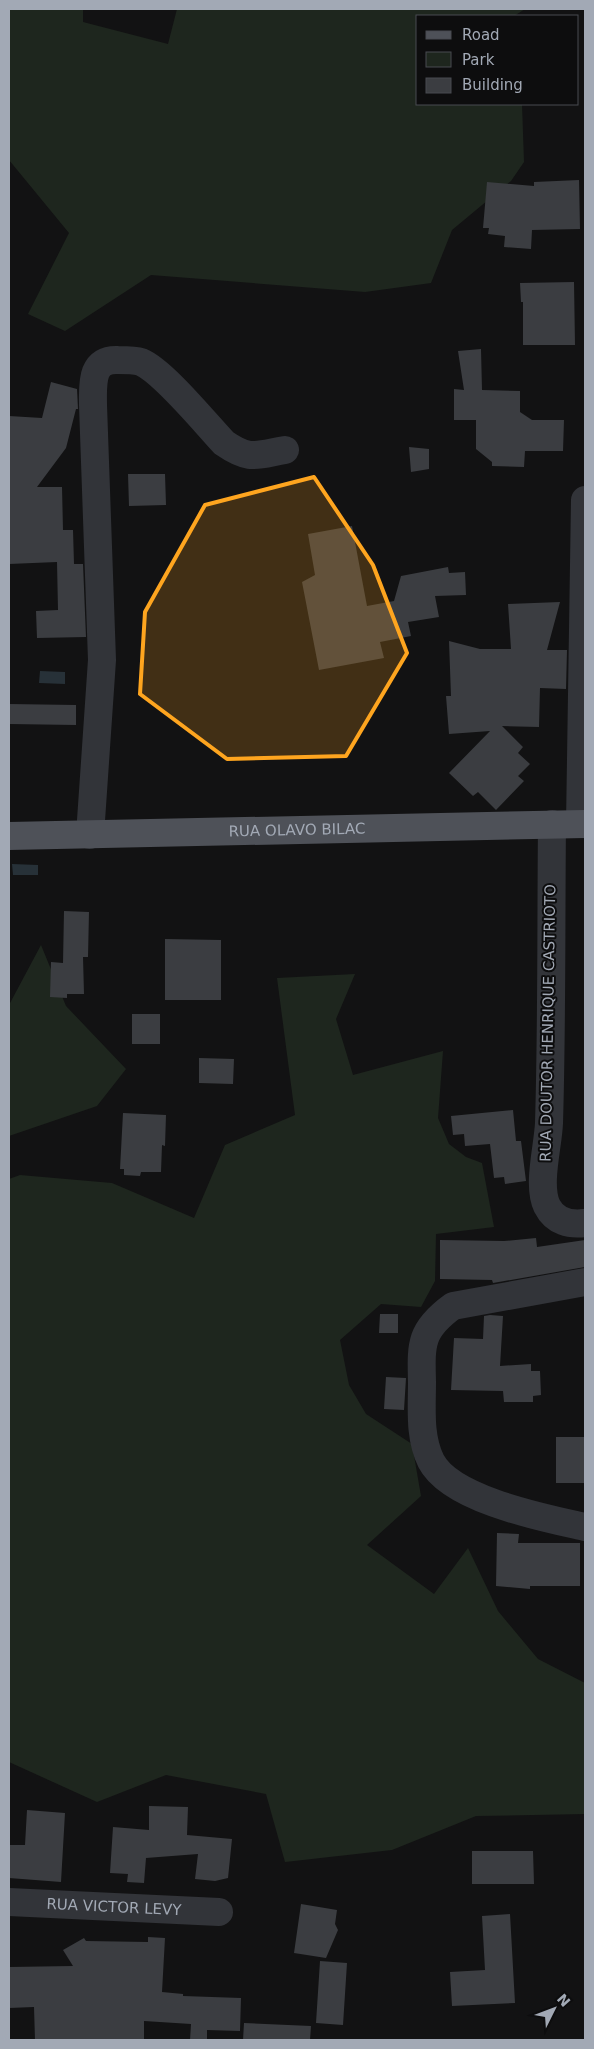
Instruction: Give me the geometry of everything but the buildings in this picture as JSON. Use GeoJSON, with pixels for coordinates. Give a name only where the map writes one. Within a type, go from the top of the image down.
{"type":"FeatureCollection","features":[{"type":"Feature","properties":{"kind":"main road","name":"RUA OLAVO BILAC"},"geometry":{"type":"LineString","coordinates":[[9,836],[583,824]]}},
{"type":"Feature","properties":{"kind":"street"},"geometry":{"type":"LineString","coordinates":[[90,835],[102,660],[93,377],[98,367],[111,360],[142,362],[161,376],[224,444],[236,452],[249,456],[285,450]]}},
{"type":"Feature","properties":{"kind":"street"},"geometry":{"type":"LineString","coordinates":[[583,824],[585,500]]}},
{"type":"Feature","properties":{"kind":"street","name":"RUA DOUTOR HENRIQUE CASTRIOTO"},"geometry":{"type":"LineString","coordinates":[[552,824],[549,1125],[543,1184],[547,1207],[558,1220],[572,1225],[585,1223]]}},
{"type":"Feature","properties":{"kind":"street"},"geometry":{"type":"LineString","coordinates":[[585,1282],[453,1306],[441,1315],[428,1330],[421,1345],[424,1445],[431,1462],[442,1477],[464,1490],[527,1514],[585,1527]]}},
{"type":"Feature","properties":{"kind":"street","name":"RUA VICTOR LEVY"},"geometry":{"type":"LineString","coordinates":[[9,1902],[219,1912]]}},
{"type":"Feature","properties":{"kind":"highlighted area"},"geometry":{"type":"Polygon","coordinates":[[[314,477],[373,565],[407,653],[346,756],[227,759],[140,694],[145,612],[205,505],[314,477]]]}},
{"type":"Feature","properties":{"kind":"green space"},"geometry":{"type":"Polygon","coordinates":[[[9,9],[83,9],[83,22],[168,44],[177,9],[525,9],[516,15],[416,15],[416,105],[522,105],[524,162],[511,181],[452,230],[431,283],[365,292],[151,275],[65,331],[28,314],[69,233],[9,160],[9,9]]]}},
{"type":"Feature","properties":{"kind":"green space"},"geometry":{"type":"Polygon","coordinates":[[[41,945],[66,1006],[126,1069],[97,1106],[9,1136],[9,1005],[41,945]]]}},
{"type":"Feature","properties":{"kind":"green space"},"geometry":{"type":"Polygon","coordinates":[[[355,974],[336,1019],[353,1075],[443,1051],[438,1118],[449,1144],[466,1157],[482,1163],[494,1227],[436,1234],[435,1281],[421,1307],[381,1304],[340,1340],[349,1385],[366,1414],[412,1444],[421,1496],[367,1545],[434,1594],[468,1548],[498,1611],[538,1659],[585,1683],[585,1814],[476,1816],[392,1850],[285,1862],[266,1794],[166,1775],[97,1802],[9,1762],[9,1179],[20,1175],[112,1183],[194,1218],[225,1145],[295,1115],[277,978],[355,974]]]}},
{"type":"Feature","properties":{"kind":"shaded area"},"geometry":{"type":"Polygon","coordinates":[[[40,671],[65,672],[65,684],[39,683],[40,671]]]}},
{"type":"Feature","properties":{"kind":"shaded area"},"geometry":{"type":"Polygon","coordinates":[[[12,864],[38,865],[38,875],[13,875],[12,864]]]}}]}
